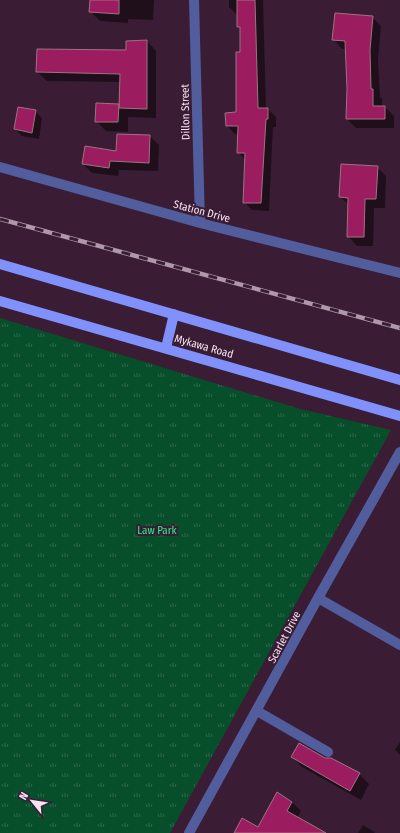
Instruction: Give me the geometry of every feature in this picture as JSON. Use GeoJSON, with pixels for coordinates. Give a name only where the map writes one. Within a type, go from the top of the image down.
{"type":"FeatureCollection","features":[{"type":"Feature","properties":{"kind":"main road","name":"Mykawa Road"},"geometry":{"type":"LineString","coordinates":[[0,264],[400,380]]}},
{"type":"Feature","properties":{"kind":"main road","name":"Mykawa Road"},"geometry":{"type":"LineString","coordinates":[[0,301],[400,416]]}},
{"type":"Feature","properties":{"kind":"main road"},"geometry":{"type":"LineString","coordinates":[[166,348],[174,314]]}},
{"type":"Feature","properties":{"kind":"street","name":"Dillon Street"},"geometry":{"type":"LineString","coordinates":[[194,0],[200,223]]}},
{"type":"Feature","properties":{"kind":"street","name":"Station Drive"},"geometry":{"type":"LineString","coordinates":[[0,167],[200,223],[400,273]]}},
{"type":"Feature","properties":{"kind":"street","name":"Scarlet Drive"},"geometry":{"type":"LineString","coordinates":[[189,833],[400,452]]}},
{"type":"Feature","properties":{"kind":"street"},"geometry":{"type":"LineString","coordinates":[[318,598],[400,645]]}},
{"type":"Feature","properties":{"kind":"street"},"geometry":{"type":"LineString","coordinates":[[257,711],[328,752]]}},
{"type":"Feature","properties":{"kind":"green space","name":"Law Park"},"geometry":{"type":"Polygon","coordinates":[[[0,318],[300,409],[391,430],[170,833],[0,833],[0,318]]]}},
{"type":"Feature","properties":{"kind":"building"},"geometry":{"type":"Polygon","coordinates":[[[90,0],[119,0],[119,14],[89,12],[90,0]]]}},
{"type":"Feature","properties":{"kind":"building"},"geometry":{"type":"Polygon","coordinates":[[[237,0],[255,0],[258,108],[268,108],[261,203],[243,203],[245,153],[237,153],[238,126],[226,126],[225,113],[236,112],[236,52],[240,52],[240,27],[237,27],[237,0]]]}},
{"type":"Feature","properties":{"kind":"building"},"geometry":{"type":"Polygon","coordinates":[[[335,13],[373,16],[370,50],[371,89],[373,89],[373,106],[385,106],[385,119],[346,119],[347,89],[345,41],[332,40],[335,13]]]}},
{"type":"Feature","properties":{"kind":"building"},"geometry":{"type":"Polygon","coordinates":[[[147,40],[147,109],[119,108],[120,74],[36,72],[37,49],[126,50],[126,41],[147,40]]]}},
{"type":"Feature","properties":{"kind":"building"},"geometry":{"type":"Polygon","coordinates":[[[96,103],[119,104],[118,122],[95,122],[96,103]]]}},
{"type":"Feature","properties":{"kind":"building"},"geometry":{"type":"Polygon","coordinates":[[[18,107],[36,110],[32,133],[14,129],[18,107]]]}},
{"type":"Feature","properties":{"kind":"building"},"geometry":{"type":"Polygon","coordinates":[[[117,134],[150,135],[149,163],[110,161],[109,168],[82,164],[85,146],[116,151],[117,134]]]}},
{"type":"Feature","properties":{"kind":"building"},"geometry":{"type":"Polygon","coordinates":[[[341,164],[378,166],[376,199],[365,199],[364,237],[347,237],[348,198],[339,197],[341,164]]]}},
{"type":"Feature","properties":{"kind":"building"},"geometry":{"type":"Polygon","coordinates":[[[299,743],[325,758],[331,758],[360,773],[350,791],[291,757],[299,743]]]}},
{"type":"Feature","properties":{"kind":"building"},"geometry":{"type":"Polygon","coordinates":[[[277,792],[292,802],[287,811],[326,833],[234,833],[242,818],[258,827],[277,792]]]}},
{"type":"Feature","properties":{"kind":"railway"},"geometry":{"type":"LineString","coordinates":[[0,219],[400,328]]}}]}
